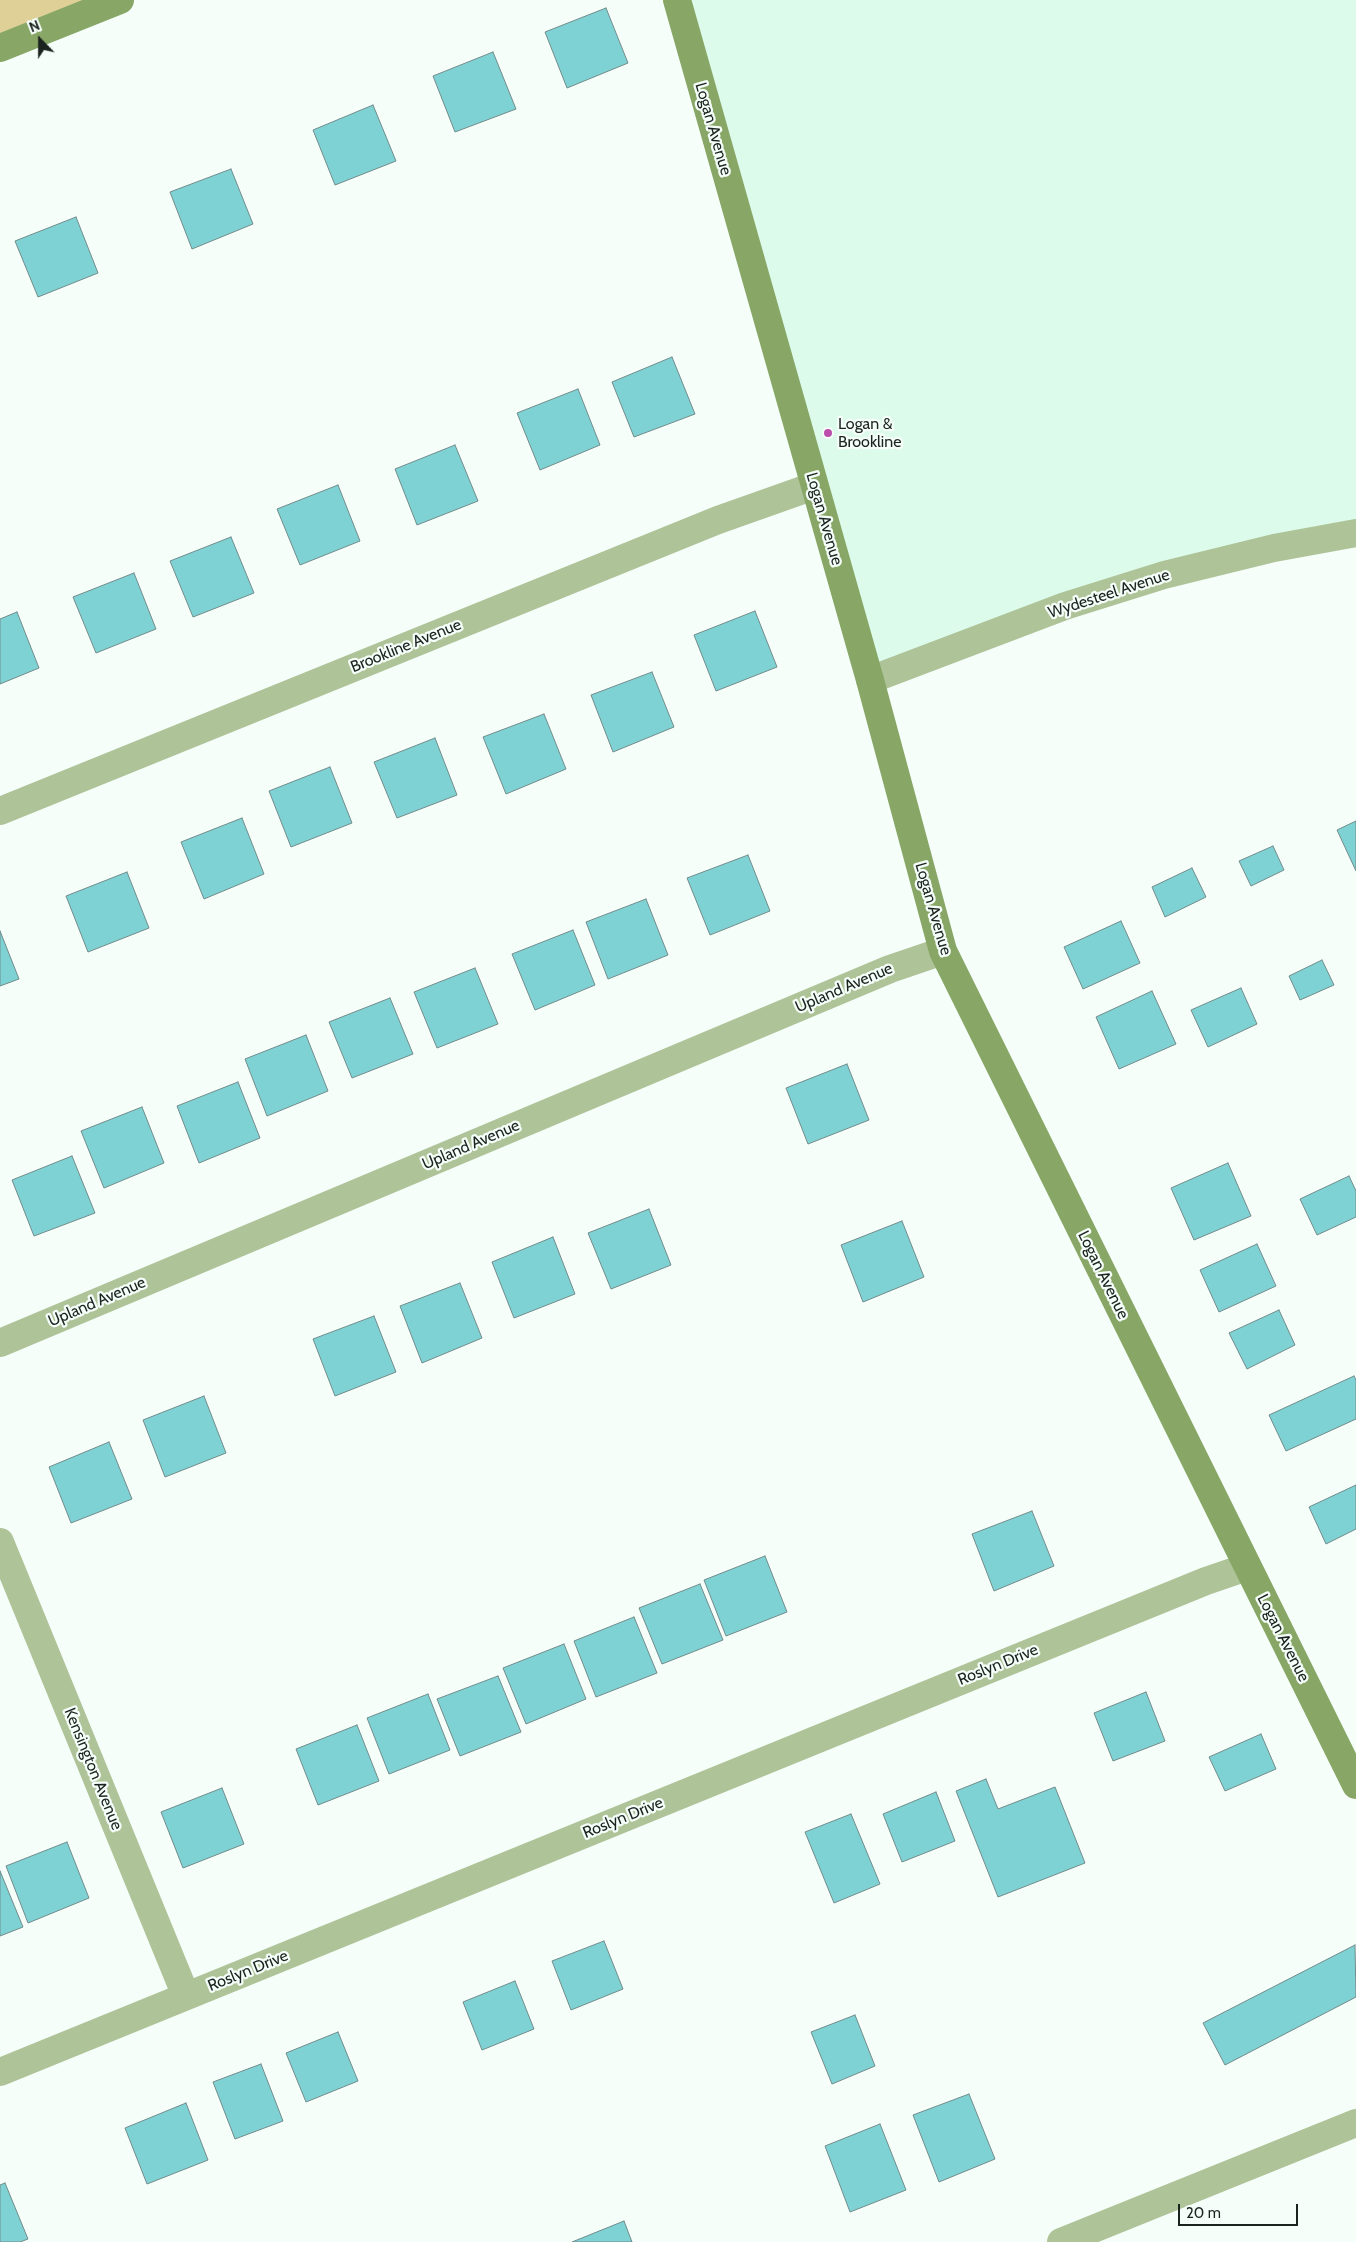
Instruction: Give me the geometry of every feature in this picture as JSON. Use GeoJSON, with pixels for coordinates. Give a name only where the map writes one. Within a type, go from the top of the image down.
{"type":"FeatureCollection","features":[{"type":"Feature","properties":{"kind":"street"},"geometry":{"type":"LineString","coordinates":[[0,48],[120,0]]}},
{"type":"Feature","properties":{"kind":"street","name":"Logan Avenue"},"geometry":{"type":"LineString","coordinates":[[677,0],[870,680],[943,951],[1356,1785]]}},
{"type":"Feature","properties":{"kind":"street","name":"Brookline Avenue"},"geometry":{"type":"LineString","coordinates":[[0,811],[718,520],[814,486]]}},
{"type":"Feature","properties":{"kind":"street","name":"Wydesteel Avenue"},"geometry":{"type":"LineString","coordinates":[[870,680],[1065,606],[1164,575],[1274,548],[1356,533]]}},
{"type":"Feature","properties":{"kind":"street","name":"Upland Avenue"},"geometry":{"type":"LineString","coordinates":[[0,1342],[872,976],[943,951]]}},
{"type":"Feature","properties":{"kind":"street","name":"Kensington Avenue"},"geometry":{"type":"LineString","coordinates":[[0,1542],[186,1996]]}},
{"type":"Feature","properties":{"kind":"street","name":"Roslyn Drive"},"geometry":{"type":"LineString","coordinates":[[0,2072],[1206,1581],[1247,1567]]}},
{"type":"Feature","properties":{"kind":"street"},"geometry":{"type":"LineString","coordinates":[[1061,2242],[1356,2123]]}},
{"type":"Feature","properties":{"kind":"shaded area"},"geometry":{"type":"Polygon","coordinates":[[[0,0],[120,0],[0,48],[0,0]]]}},
{"type":"Feature","properties":{"kind":"shaded area"},"geometry":{"type":"Polygon","coordinates":[[[677,0],[1356,0],[1356,533],[1274,548],[870,680],[677,0]]]}},
{"type":"Feature","properties":{"kind":"building"},"geometry":{"type":"Polygon","coordinates":[[[606,8],[628,63],[567,88],[545,32],[606,8]]]}},
{"type":"Feature","properties":{"kind":"building"},"geometry":{"type":"Polygon","coordinates":[[[493,52],[516,109],[455,132],[433,76],[493,52]]]}},
{"type":"Feature","properties":{"kind":"building"},"geometry":{"type":"Polygon","coordinates":[[[373,105],[396,161],[335,185],[313,130],[373,105]]]}},
{"type":"Feature","properties":{"kind":"building"},"geometry":{"type":"Polygon","coordinates":[[[231,169],[253,224],[192,249],[170,192],[231,169]]]}},
{"type":"Feature","properties":{"kind":"building"},"geometry":{"type":"Polygon","coordinates":[[[76,217],[98,273],[38,297],[15,241],[76,217]]]}},
{"type":"Feature","properties":{"kind":"building"},"geometry":{"type":"Polygon","coordinates":[[[672,357],[695,414],[634,437],[612,382],[672,357]]]}},
{"type":"Feature","properties":{"kind":"building"},"geometry":{"type":"Polygon","coordinates":[[[578,389],[600,445],[540,470],[517,413],[578,389]]]}},
{"type":"Feature","properties":{"kind":"building"},"geometry":{"type":"Polygon","coordinates":[[[455,445],[478,501],[417,525],[395,469],[455,445]]]}},
{"type":"Feature","properties":{"kind":"building"},"geometry":{"type":"Polygon","coordinates":[[[338,485],[360,541],[300,565],[277,509],[338,485]]]}},
{"type":"Feature","properties":{"kind":"building"},"geometry":{"type":"Polygon","coordinates":[[[231,537],[254,593],[193,617],[170,561],[231,537]]]}},
{"type":"Feature","properties":{"kind":"building"},"geometry":{"type":"Polygon","coordinates":[[[134,573],[156,629],[96,653],[73,597],[134,573]]]}},
{"type":"Feature","properties":{"kind":"building"},"geometry":{"type":"Polygon","coordinates":[[[755,611],[777,667],[716,691],[694,635],[755,611]]]}},
{"type":"Feature","properties":{"kind":"building"},"geometry":{"type":"Polygon","coordinates":[[[17,612],[39,668],[0,684],[0,619],[17,612]]]}},
{"type":"Feature","properties":{"kind":"building"},"geometry":{"type":"Polygon","coordinates":[[[652,672],[674,727],[613,752],[591,695],[652,672]]]}},
{"type":"Feature","properties":{"kind":"building"},"geometry":{"type":"Polygon","coordinates":[[[544,714],[566,769],[506,794],[483,737],[544,714]]]}},
{"type":"Feature","properties":{"kind":"building"},"geometry":{"type":"Polygon","coordinates":[[[435,738],[457,795],[397,818],[374,762],[435,738]]]}},
{"type":"Feature","properties":{"kind":"building"},"geometry":{"type":"Polygon","coordinates":[[[330,767],[352,823],[291,847],[269,791],[330,767]]]}},
{"type":"Feature","properties":{"kind":"building"},"geometry":{"type":"Polygon","coordinates":[[[242,818],[264,874],[204,899],[181,842],[242,818]]]}},
{"type":"Feature","properties":{"kind":"building"},"geometry":{"type":"Polygon","coordinates":[[[1356,821],[1356,871],[1337,830],[1356,821]]]}},
{"type":"Feature","properties":{"kind":"building"},"geometry":{"type":"Polygon","coordinates":[[[1273,846],[1284,870],[1251,886],[1239,861],[1273,846]]]}},
{"type":"Feature","properties":{"kind":"building"},"geometry":{"type":"Polygon","coordinates":[[[748,855],[770,911],[710,935],[687,878],[748,855]]]}},
{"type":"Feature","properties":{"kind":"building"},"geometry":{"type":"Polygon","coordinates":[[[1192,868],[1206,897],[1165,917],[1152,887],[1192,868]]]}},
{"type":"Feature","properties":{"kind":"building"},"geometry":{"type":"Polygon","coordinates":[[[127,872],[149,928],[88,952],[66,896],[127,872]]]}},
{"type":"Feature","properties":{"kind":"building"},"geometry":{"type":"Polygon","coordinates":[[[646,899],[668,955],[608,979],[586,922],[646,899]]]}},
{"type":"Feature","properties":{"kind":"building"},"geometry":{"type":"Polygon","coordinates":[[[1121,921],[1140,963],[1083,989],[1064,947],[1121,921]]]}},
{"type":"Feature","properties":{"kind":"building"},"geometry":{"type":"Polygon","coordinates":[[[573,930],[595,985],[535,1010],[512,954],[573,930]]]}},
{"type":"Feature","properties":{"kind":"building"},"geometry":{"type":"Polygon","coordinates":[[[0,931],[19,979],[0,986],[0,931]]]}},
{"type":"Feature","properties":{"kind":"building"},"geometry":{"type":"Polygon","coordinates":[[[1322,960],[1334,985],[1300,1000],[1289,976],[1322,960]]]}},
{"type":"Feature","properties":{"kind":"building"},"geometry":{"type":"Polygon","coordinates":[[[475,968],[498,1024],[437,1048],[414,992],[475,968]]]}},
{"type":"Feature","properties":{"kind":"building"},"geometry":{"type":"Polygon","coordinates":[[[1241,988],[1257,1024],[1208,1047],[1191,1010],[1241,988]]]}},
{"type":"Feature","properties":{"kind":"building"},"geometry":{"type":"Polygon","coordinates":[[[1152,991],[1176,1044],[1119,1069],[1096,1017],[1152,991]]]}},
{"type":"Feature","properties":{"kind":"building"},"geometry":{"type":"Polygon","coordinates":[[[390,998],[413,1054],[352,1078],[329,1022],[390,998]]]}},
{"type":"Feature","properties":{"kind":"building"},"geometry":{"type":"Polygon","coordinates":[[[306,1035],[328,1091],[267,1116],[245,1059],[306,1035]]]}},
{"type":"Feature","properties":{"kind":"building"},"geometry":{"type":"Polygon","coordinates":[[[847,1064],[869,1120],[808,1144],[786,1088],[847,1064]]]}},
{"type":"Feature","properties":{"kind":"building"},"geometry":{"type":"Polygon","coordinates":[[[238,1082],[260,1138],[199,1163],[177,1106],[238,1082]]]}},
{"type":"Feature","properties":{"kind":"building"},"geometry":{"type":"Polygon","coordinates":[[[142,1107],[164,1163],[104,1188],[81,1131],[142,1107]]]}},
{"type":"Feature","properties":{"kind":"building"},"geometry":{"type":"Polygon","coordinates":[[[72,1156],[95,1213],[34,1236],[12,1180],[72,1156]]]}},
{"type":"Feature","properties":{"kind":"building"},"geometry":{"type":"Polygon","coordinates":[[[1228,1163],[1251,1216],[1194,1240],[1171,1188],[1228,1163]]]}},
{"type":"Feature","properties":{"kind":"building"},"geometry":{"type":"Polygon","coordinates":[[[1349,1176],[1356,1191],[1356,1217],[1317,1235],[1300,1199],[1349,1176]]]}},
{"type":"Feature","properties":{"kind":"building"},"geometry":{"type":"Polygon","coordinates":[[[649,1209],[671,1265],[611,1289],[588,1233],[649,1209]]]}},
{"type":"Feature","properties":{"kind":"building"},"geometry":{"type":"Polygon","coordinates":[[[902,1221],[924,1277],[863,1302],[841,1245],[902,1221]]]}},
{"type":"Feature","properties":{"kind":"building"},"geometry":{"type":"Polygon","coordinates":[[[553,1237],[575,1294],[514,1318],[492,1262],[553,1237]]]}},
{"type":"Feature","properties":{"kind":"building"},"geometry":{"type":"Polygon","coordinates":[[[1257,1244],[1276,1286],[1219,1312],[1200,1270],[1257,1244]]]}},
{"type":"Feature","properties":{"kind":"building"},"geometry":{"type":"Polygon","coordinates":[[[460,1283],[482,1338],[422,1363],[400,1306],[460,1283]]]}},
{"type":"Feature","properties":{"kind":"building"},"geometry":{"type":"Polygon","coordinates":[[[1279,1310],[1295,1345],[1247,1369],[1229,1333],[1279,1310]]]}},
{"type":"Feature","properties":{"kind":"building"},"geometry":{"type":"Polygon","coordinates":[[[374,1316],[396,1372],[335,1396],[313,1339],[374,1316]]]}},
{"type":"Feature","properties":{"kind":"building"},"geometry":{"type":"Polygon","coordinates":[[[1354,1376],[1356,1380],[1356,1419],[1286,1451],[1269,1415],[1354,1376]]]}},
{"type":"Feature","properties":{"kind":"building"},"geometry":{"type":"Polygon","coordinates":[[[204,1396],[226,1453],[165,1477],[143,1420],[204,1396]]]}},
{"type":"Feature","properties":{"kind":"building"},"geometry":{"type":"Polygon","coordinates":[[[109,1442],[132,1499],[71,1523],[49,1467],[109,1442]]]}},
{"type":"Feature","properties":{"kind":"building"},"geometry":{"type":"Polygon","coordinates":[[[1356,1485],[1356,1529],[1326,1544],[1309,1507],[1356,1485]]]}},
{"type":"Feature","properties":{"kind":"building"},"geometry":{"type":"Polygon","coordinates":[[[1032,1511],[1054,1566],[994,1591],[972,1534],[1032,1511]]]}},
{"type":"Feature","properties":{"kind":"building"},"geometry":{"type":"Polygon","coordinates":[[[765,1556],[787,1612],[726,1636],[704,1580],[765,1556]]]}},
{"type":"Feature","properties":{"kind":"building"},"geometry":{"type":"Polygon","coordinates":[[[700,1584],[723,1640],[662,1664],[639,1608],[700,1584]]]}},
{"type":"Feature","properties":{"kind":"building"},"geometry":{"type":"Polygon","coordinates":[[[634,1617],[657,1673],[596,1697],[574,1641],[634,1617]]]}},
{"type":"Feature","properties":{"kind":"building"},"geometry":{"type":"Polygon","coordinates":[[[564,1644],[586,1699],[526,1724],[503,1668],[564,1644]]]}},
{"type":"Feature","properties":{"kind":"building"},"geometry":{"type":"Polygon","coordinates":[[[498,1676],[521,1732],[460,1756],[437,1699],[498,1676]]]}},
{"type":"Feature","properties":{"kind":"building"},"geometry":{"type":"Polygon","coordinates":[[[1146,1692],[1165,1741],[1113,1761],[1094,1713],[1146,1692]]]}},
{"type":"Feature","properties":{"kind":"building"},"geometry":{"type":"Polygon","coordinates":[[[428,1694],[450,1750],[389,1774],[367,1718],[428,1694]]]}},
{"type":"Feature","properties":{"kind":"building"},"geometry":{"type":"Polygon","coordinates":[[[357,1725],[379,1781],[318,1805],[296,1749],[357,1725]]]}},
{"type":"Feature","properties":{"kind":"building"},"geometry":{"type":"Polygon","coordinates":[[[1261,1734],[1276,1769],[1225,1791],[1209,1757],[1261,1734]]]}},
{"type":"Feature","properties":{"kind":"building"},"geometry":{"type":"Polygon","coordinates":[[[986,1779],[998,1809],[1055,1787],[1085,1863],[998,1897],[956,1791],[986,1779]]]}},
{"type":"Feature","properties":{"kind":"building"},"geometry":{"type":"Polygon","coordinates":[[[222,1788],[244,1844],[183,1868],[161,1812],[222,1788]]]}},
{"type":"Feature","properties":{"kind":"building"},"geometry":{"type":"Polygon","coordinates":[[[936,1792],[955,1841],[902,1862],[883,1814],[936,1792]]]}},
{"type":"Feature","properties":{"kind":"building"},"geometry":{"type":"Polygon","coordinates":[[[851,1814],[880,1884],[834,1903],[805,1832],[851,1814]]]}},
{"type":"Feature","properties":{"kind":"building"},"geometry":{"type":"Polygon","coordinates":[[[67,1842],[89,1898],[28,1923],[6,1866],[67,1842]]]}},
{"type":"Feature","properties":{"kind":"building"},"geometry":{"type":"Polygon","coordinates":[[[0,1871],[23,1927],[0,1936],[0,1871]]]}},
{"type":"Feature","properties":{"kind":"building"},"geometry":{"type":"Polygon","coordinates":[[[604,1941],[623,1989],[571,2010],[552,1961],[604,1941]]]}},
{"type":"Feature","properties":{"kind":"building"},"geometry":{"type":"Polygon","coordinates":[[[1355,1945],[1356,1997],[1225,2065],[1203,2023],[1355,1945]]]}},
{"type":"Feature","properties":{"kind":"building"},"geometry":{"type":"Polygon","coordinates":[[[515,1981],[534,2029],[482,2050],[463,2002],[515,1981]]]}},
{"type":"Feature","properties":{"kind":"building"},"geometry":{"type":"Polygon","coordinates":[[[855,2015],[875,2066],[832,2084],[811,2032],[855,2015]]]}},
{"type":"Feature","properties":{"kind":"building"},"geometry":{"type":"Polygon","coordinates":[[[338,2032],[358,2081],[306,2102],[286,2053],[338,2032]]]}},
{"type":"Feature","properties":{"kind":"building"},"geometry":{"type":"Polygon","coordinates":[[[261,2064],[283,2121],[235,2139],[213,2082],[261,2064]]]}},
{"type":"Feature","properties":{"kind":"building"},"geometry":{"type":"Polygon","coordinates":[[[969,2094],[995,2159],[939,2182],[913,2115],[969,2094]]]}},
{"type":"Feature","properties":{"kind":"building"},"geometry":{"type":"Polygon","coordinates":[[[186,2103],[208,2160],[147,2184],[125,2128],[186,2103]]]}},
{"type":"Feature","properties":{"kind":"building"},"geometry":{"type":"Polygon","coordinates":[[[880,2124],[906,2190],[850,2212],[825,2146],[880,2124]]]}},
{"type":"Feature","properties":{"kind":"building"},"geometry":{"type":"Polygon","coordinates":[[[5,2183],[28,2239],[20,2242],[0,2242],[0,2185],[5,2183]]]}},
{"type":"Feature","properties":{"kind":"building"},"geometry":{"type":"Polygon","coordinates":[[[624,2221],[632,2242],[572,2242],[624,2221]]]}},
{"type":"Feature","properties":{"kind":"place","name":"Logan & Brookline"},"geometry":{"type":"Point","coordinates":[828,433]}}]}
